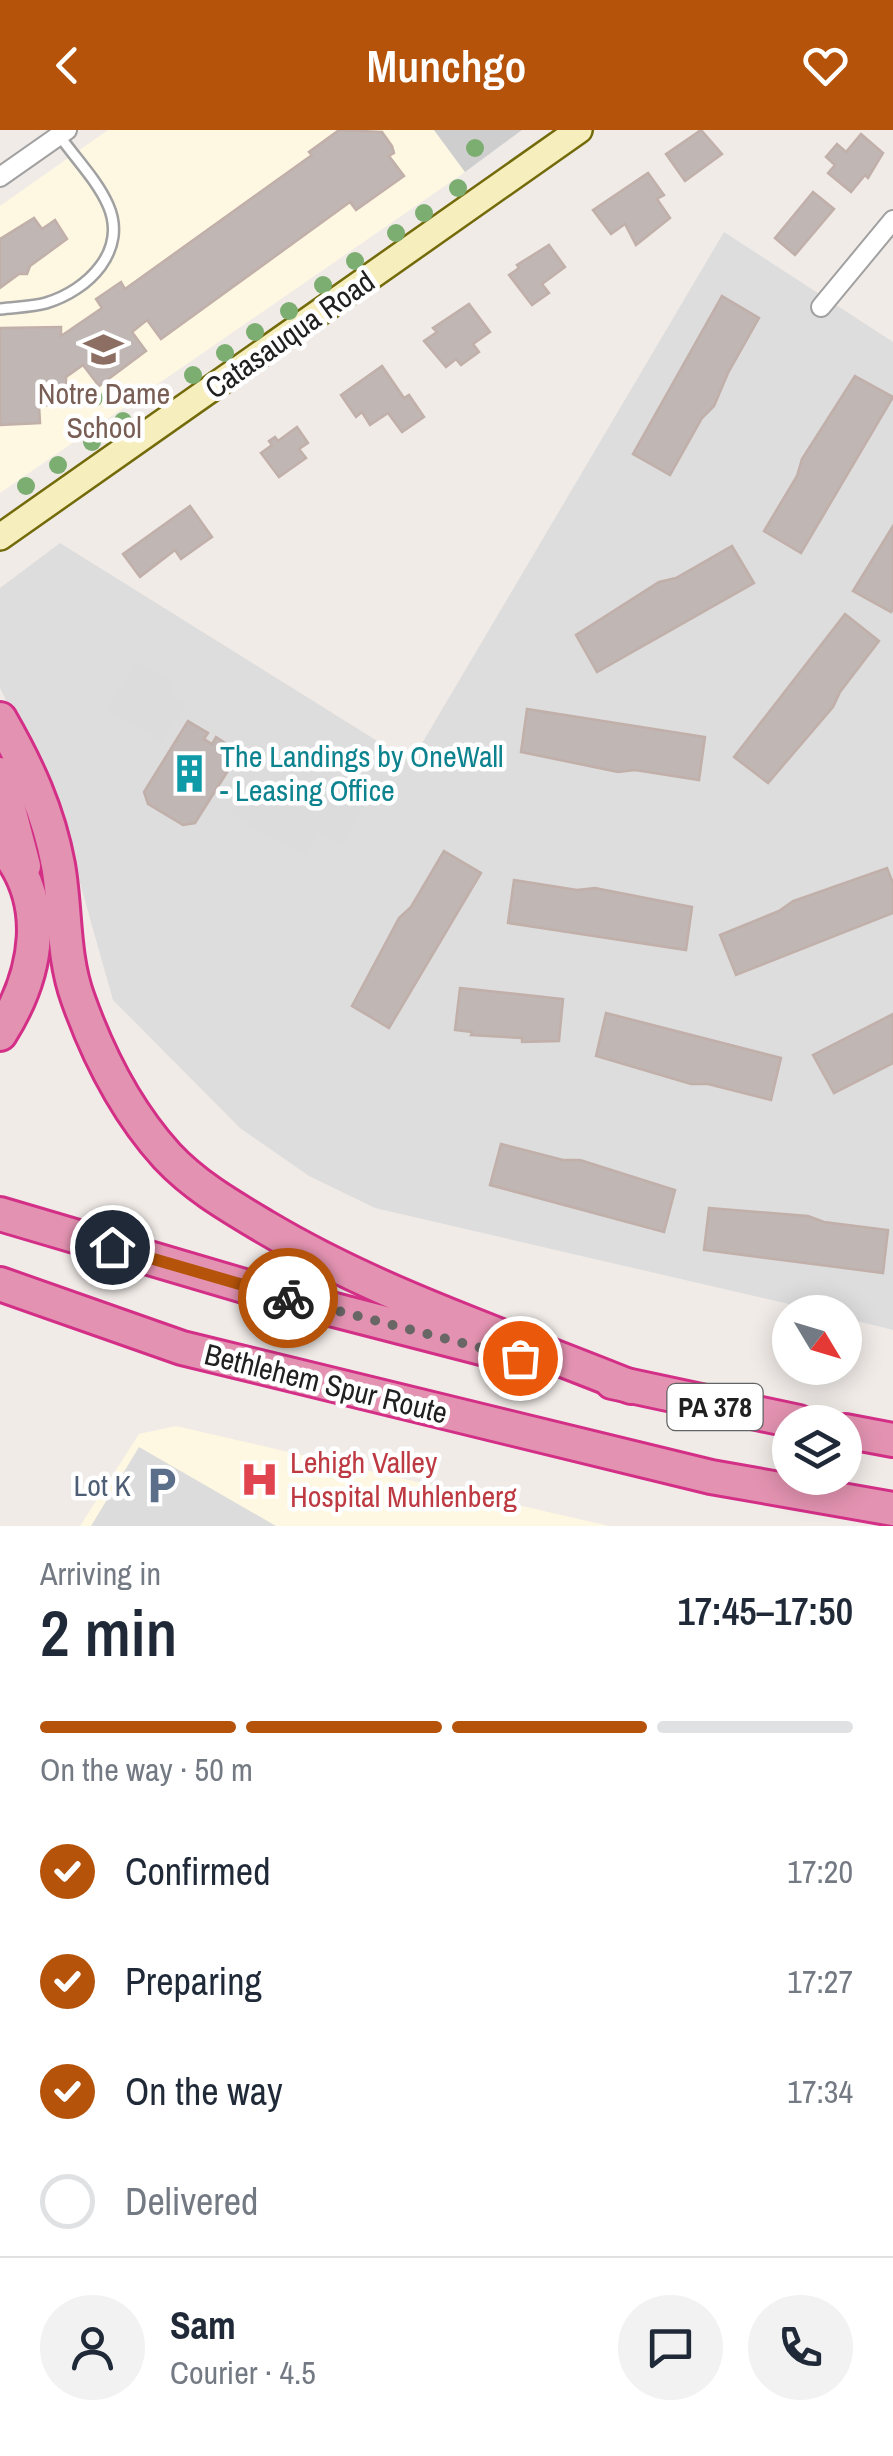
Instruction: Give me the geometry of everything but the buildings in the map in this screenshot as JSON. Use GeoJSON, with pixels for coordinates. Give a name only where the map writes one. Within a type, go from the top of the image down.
{"type":"FeatureCollection","features":[{"type":"Feature","properties":{"kind":"highway"},"geometry":{"type":"LineString","coordinates":[[0,718],[43,806],[58,869],[66,959],[78,999],[127,1103],[168,1157],[234,1208],[348,1273],[632,1387]]}},
{"type":"Feature","properties":{"kind":"highway"},"geometry":{"type":"LineString","coordinates":[[0,774],[20,842],[34,940],[22,999],[0,1034]]}},
{"type":"Feature","properties":{"kind":"highway"},"geometry":{"type":"LineString","coordinates":[[0,843],[18,868],[28,895]]}},
{"type":"Feature","properties":{"kind":"highway","name":"PA 378"},"geometry":{"type":"LineString","coordinates":[[0,1214],[260,1291],[632,1387],[772,1416]]}},
{"type":"Feature","properties":{"kind":"highway","name":"Bethlehem Spur Route"},"geometry":{"type":"LineString","coordinates":[[0,1284],[182,1348],[711,1477],[893,1509]]}},
{"type":"Feature","properties":{"kind":"highway"},"geometry":{"type":"LineString","coordinates":[[862,1434],[893,1440]]}},
{"type":"Feature","properties":{"kind":"street","name":"Catasauqua Road"},"geometry":{"type":"LineString","coordinates":[[0,537],[579,130]]}},
{"type":"Feature","properties":{"kind":"street"},"geometry":{"type":"LineString","coordinates":[[0,177],[63,133]]}},
{"type":"Feature","properties":{"kind":"street"},"geometry":{"type":"LineString","coordinates":[[821,306],[893,220]]}},
{"type":"Feature","properties":{"kind":"lane"},"geometry":{"type":"LineString","coordinates":[[0,308],[44,304],[62,297],[104,264],[114,246],[116,225],[107,202],[63,133]]}},
{"type":"Feature","properties":{"kind":"shaded area","name":"Notre Dame School"},"geometry":{"type":"Polygon","coordinates":[[[108,130],[434,130],[465,172],[0,493],[0,206],[108,130]]]}},
{"type":"Feature","properties":{"kind":"shaded area"},"geometry":{"type":"Polygon","coordinates":[[[434,130],[522,130],[465,172],[434,130]]]}},
{"type":"Feature","properties":{"kind":"shaded area"},"geometry":{"type":"Polygon","coordinates":[[[724,232],[893,342],[893,1330],[862,1322],[862,1295],[772,1295],[772,1300],[375,1208],[309,1176],[240,1128],[113,1000],[58,805],[0,688],[0,588],[60,543],[411,762],[724,232]]]}},
{"type":"Feature","properties":{"kind":"shaded area"},"geometry":{"type":"Polygon","coordinates":[[[137,661],[174,684],[169,693],[186,703],[162,742],[107,709],[137,661]]]}},
{"type":"Feature","properties":{"kind":"shaded area"},"geometry":{"type":"Polygon","coordinates":[[[253,742],[268,750],[298,751],[371,794],[341,846],[319,833],[305,857],[232,814],[242,796],[226,786],[253,742]]]}},
{"type":"Feature","properties":{"kind":"shaded area","name":"Lehigh Valley Hospital Muhlenberg"},"geometry":{"type":"Polygon","coordinates":[[[176,1426],[609,1526],[80,1526],[139,1434],[176,1426]]]}},
{"type":"Feature","properties":{"kind":"shaded area","name":"Lot K"},"geometry":{"type":"Polygon","coordinates":[[[139,1447],[276,1526],[91,1526],[139,1447]]]}},
{"type":"Feature","properties":{"kind":"way so far"},"geometry":{"type":"LineString","coordinates":[[288,1298],[520,1358]]}},
{"type":"Feature","properties":{"kind":"place","name":"Notre Dame School"},"geometry":{"type":"Point","coordinates":[104,350]}},
{"type":"Feature","properties":{"kind":"place","name":"The Landings by OneWall - Leasing Office"},"geometry":{"type":"Point","coordinates":[190,774]}},
{"type":"Feature","properties":{"kind":"place","name":"Lehigh Valley Hospital Muhlenberg"},"geometry":{"type":"Point","coordinates":[260,1480]}},
{"type":"Feature","properties":{"kind":"place","name":"Lot K"},"geometry":{"type":"Point","coordinates":[161,1486]}},
{"type":"Feature","properties":{"kind":"route"},"geometry":{"type":"LineString","coordinates":[[112,1247],[288,1298]]}}]}
